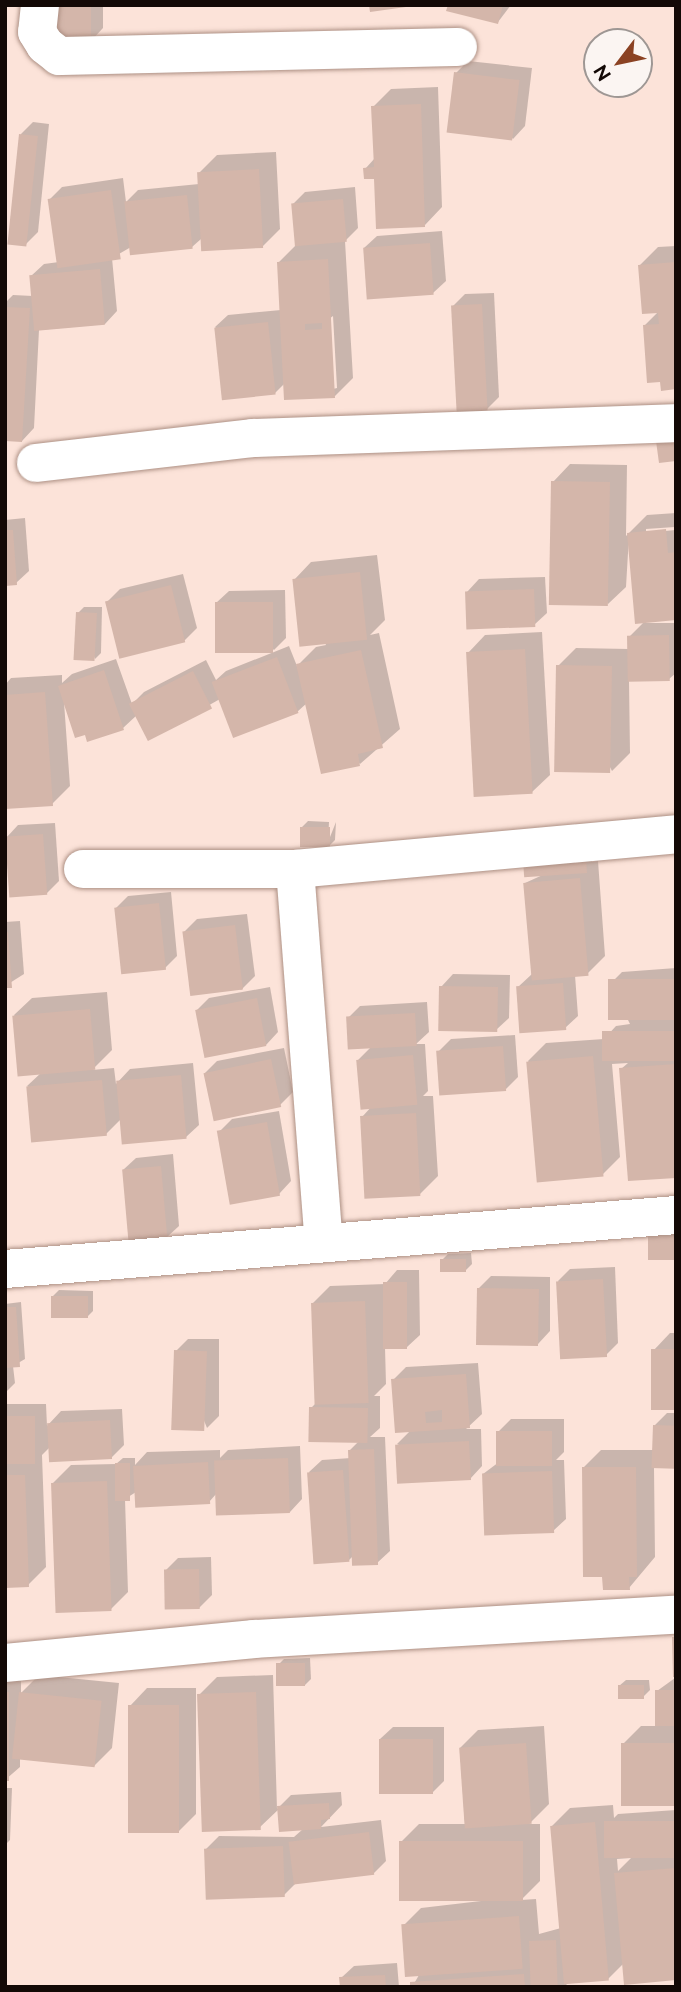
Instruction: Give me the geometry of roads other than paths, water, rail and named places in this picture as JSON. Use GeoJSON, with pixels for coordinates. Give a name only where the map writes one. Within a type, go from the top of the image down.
{"type":"FeatureCollection","features":[{"type":"Feature","properties":{"kind":"street"},"geometry":{"type":"LineString","coordinates":[[40,5],[37,32],[59,56],[458,47]]}},
{"type":"Feature","properties":{"kind":"street"},"geometry":{"type":"LineString","coordinates":[[36,463],[253,438],[676,423]]}},
{"type":"Feature","properties":{"kind":"street"},"geometry":{"type":"LineString","coordinates":[[83,869],[295,869],[676,834]]}},
{"type":"Feature","properties":{"kind":"street"},"geometry":{"type":"LineString","coordinates":[[295,869],[324,1242]]}},
{"type":"Feature","properties":{"kind":"street"},"geometry":{"type":"LineString","coordinates":[[5,1269],[676,1215]]}},
{"type":"Feature","properties":{"kind":"street"},"geometry":{"type":"LineString","coordinates":[[5,1663],[254,1639],[676,1615]]}}]}
